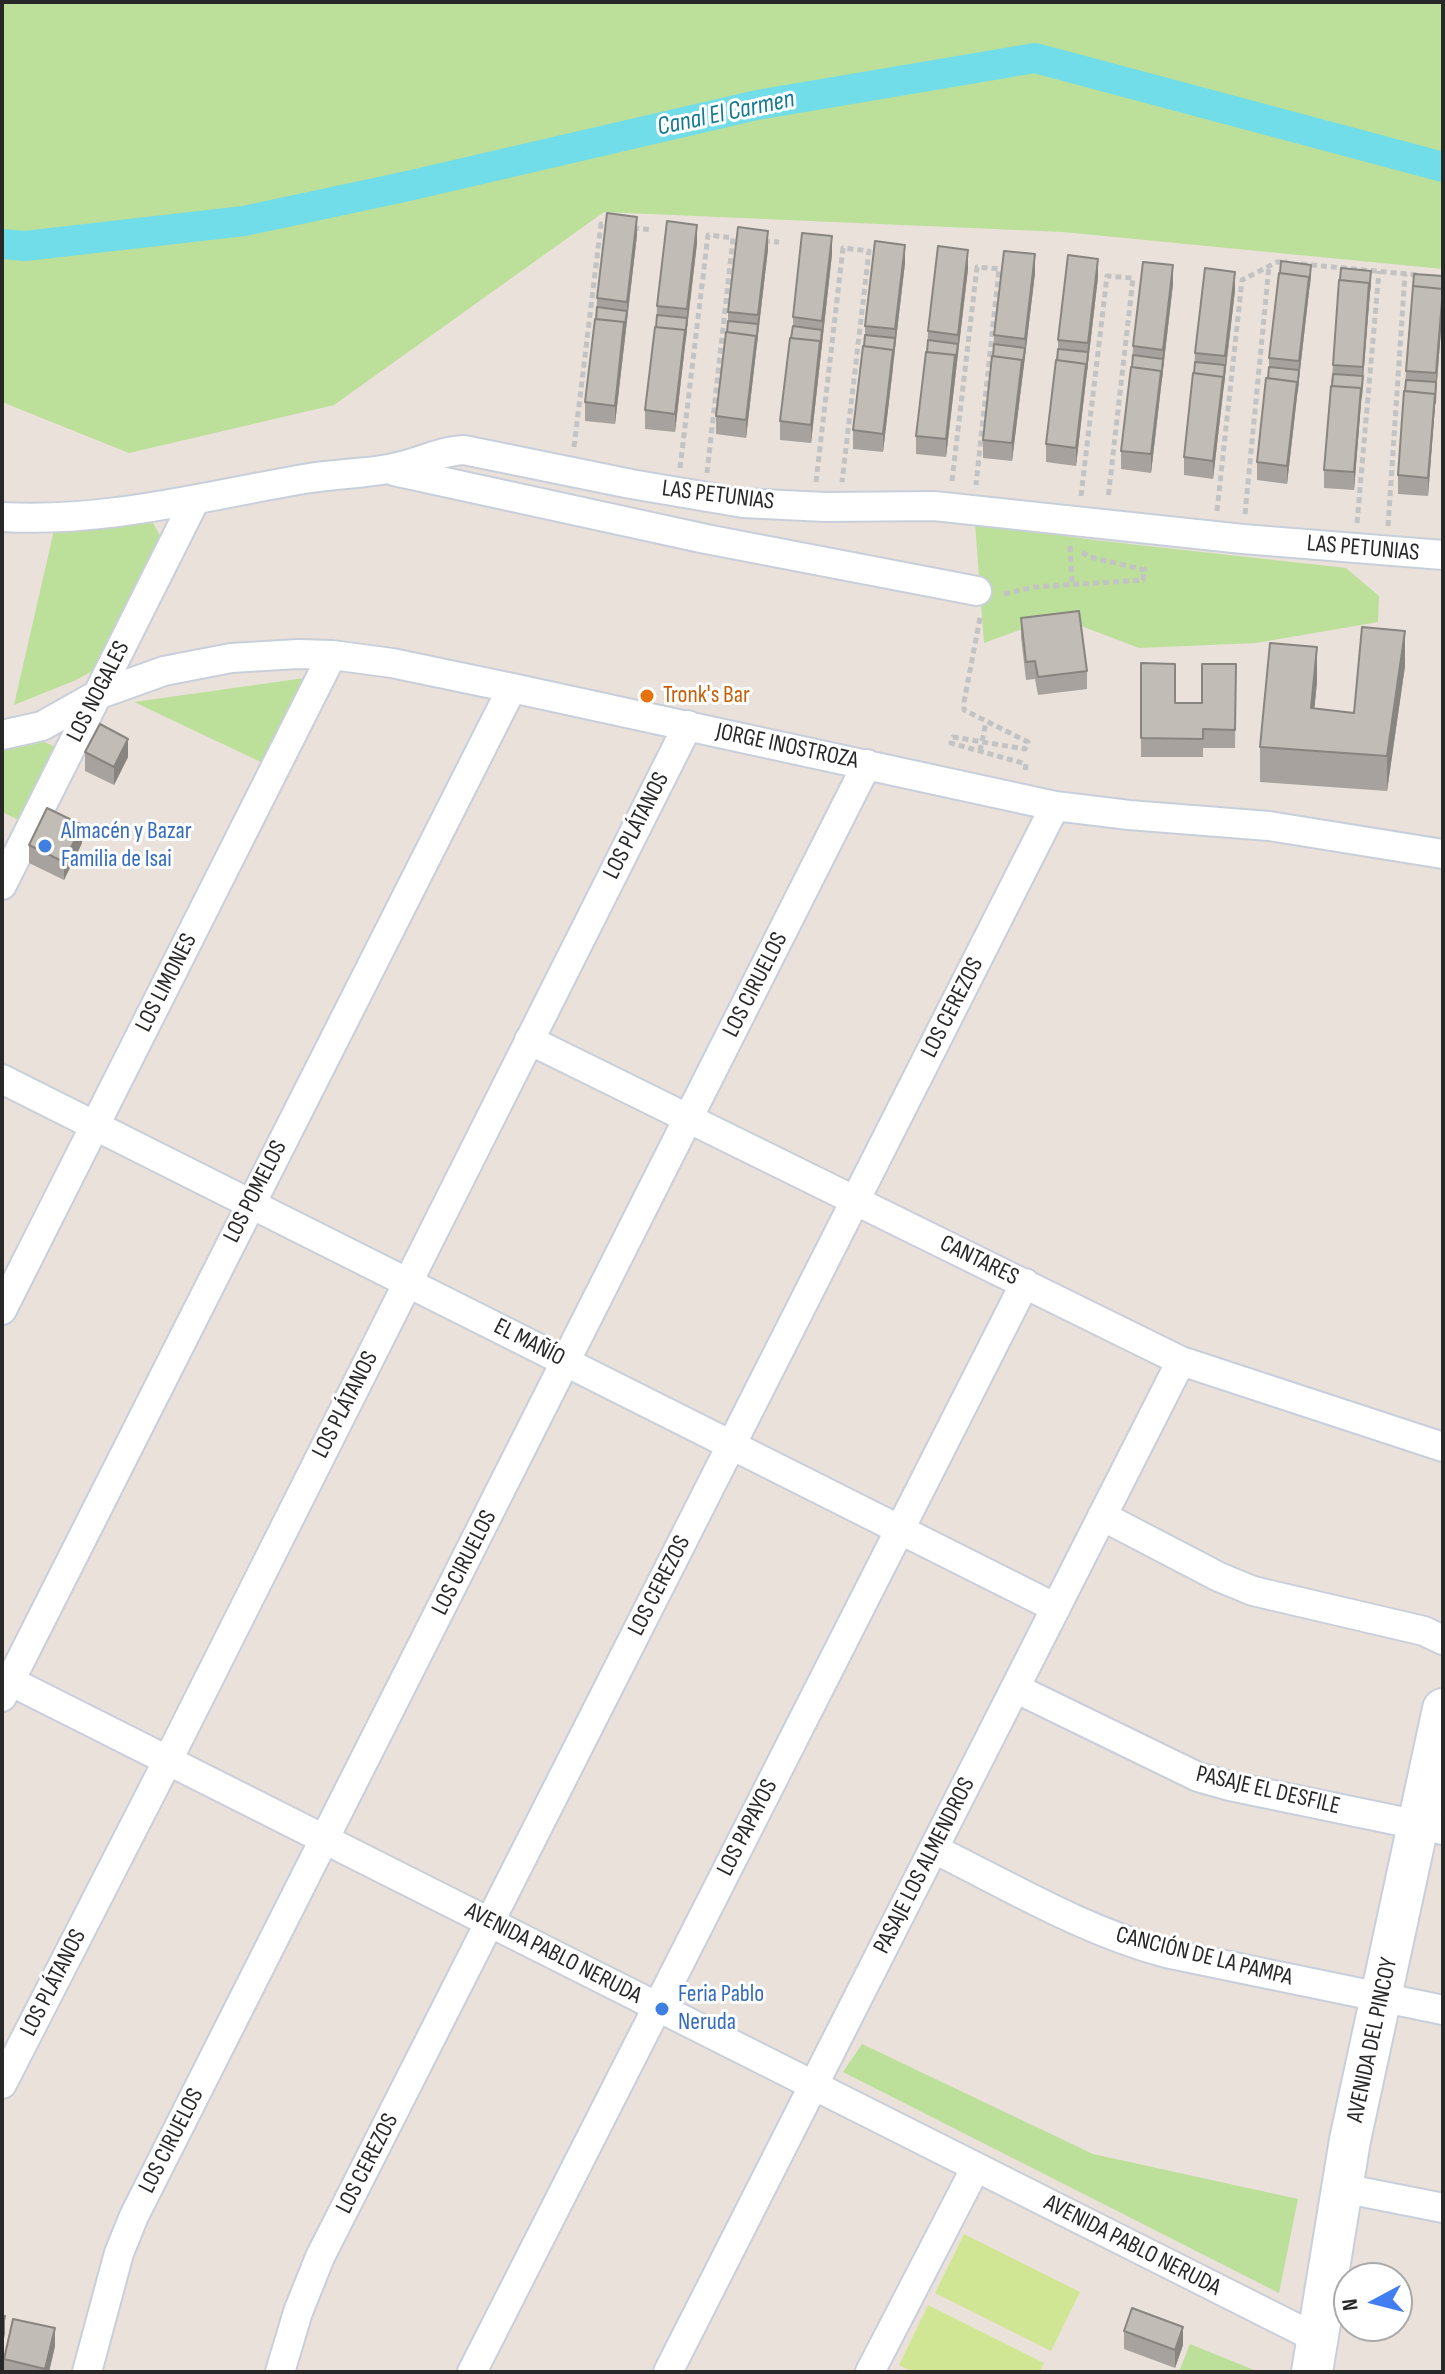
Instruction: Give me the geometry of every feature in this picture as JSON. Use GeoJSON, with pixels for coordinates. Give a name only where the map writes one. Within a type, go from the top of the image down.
{"type":"FeatureCollection","features":[{"type":"Feature","properties":{"kind":"street","name":"LAS PETUNIAS"},"geometry":{"type":"LineString","coordinates":[[2,517],[132,511],[306,479],[388,470],[448,450],[464,450],[743,503],[961,508],[1080,528],[1215,535],[1443,555]]}},
{"type":"Feature","properties":{"kind":"street"},"geometry":{"type":"LineString","coordinates":[[388,470],[984,600]]}},
{"type":"Feature","properties":{"kind":"street","name":"LOS NOGALES"},"geometry":{"type":"LineString","coordinates":[[2,885],[195,500]]}},
{"type":"Feature","properties":{"kind":"street","name":"JORGE INOSTROZA"},"geometry":{"type":"LineString","coordinates":[[2,735],[42,726],[97,695],[164,671],[199,663],[265,655],[332,655],[392,663],[512,688],[1055,806],[1269,826],[1443,854]]}},
{"type":"Feature","properties":{"kind":"street","name":"LOS LIMONES"},"geometry":{"type":"LineString","coordinates":[[2,1310],[332,655]]}},
{"type":"Feature","properties":{"kind":"street","name":"LOS POMELOS"},"geometry":{"type":"LineString","coordinates":[[5,1685],[512,688]]}},
{"type":"Feature","properties":{"kind":"street","name":"LOS PLÁTANOS"},"geometry":{"type":"LineString","coordinates":[[2,2084],[688,725]]}},
{"type":"Feature","properties":{"kind":"street","name":"LOS CIRUELOS"},"geometry":{"type":"LineString","coordinates":[[87,2372],[119,2253],[134,2216],[867,764]]}},
{"type":"Feature","properties":{"kind":"street","name":"LOS CEREZOS"},"geometry":{"type":"LineString","coordinates":[[280,2372],[298,2312],[320,2257],[1055,806]]}},
{"type":"Feature","properties":{"kind":"street","name":"CANTARES"},"geometry":{"type":"LineString","coordinates":[[529,1040],[1181,1361],[1443,1447]]}},
{"type":"Feature","properties":{"kind":"street","name":"EL MAÑÍO"},"geometry":{"type":"LineString","coordinates":[[2,1079],[1056,1608]]}},
{"type":"Feature","properties":{"kind":"street","name":"LOS PAPAYOS"},"geometry":{"type":"LineString","coordinates":[[472,2372],[1025,1283]]}},
{"type":"Feature","properties":{"kind":"street","name":"PASAJE LOS ALMENDROS"},"geometry":{"type":"LineString","coordinates":[[668,2372],[1181,1361]]}},
{"type":"Feature","properties":{"kind":"street"},"geometry":{"type":"LineString","coordinates":[[1102,1516],[1219,1577],[1253,1591],[1424,1631],[1443,1640]]}},
{"type":"Feature","properties":{"kind":"street","name":"AVENIDA PABLO NERUDA"},"geometry":{"type":"LineString","coordinates":[[5,1685],[168,1760],[976,2167],[1315,2356]]}},
{"type":"Feature","properties":{"kind":"street","name":"PASAJE EL DESFILE"},"geometry":{"type":"LineString","coordinates":[[1015,1688],[1198,1777],[1431,1827]]}},
{"type":"Feature","properties":{"kind":"street","name":"AVENIDA DEL PINCOY"},"geometry":{"type":"LineString","coordinates":[[1315,2356],[1350,2140],[1382,1998],[1431,1827],[1443,1709]]}},
{"type":"Feature","properties":{"kind":"street","name":"CANCIÓN DE LA PAMPA"},"geometry":{"type":"LineString","coordinates":[[934,1849],[1131,1944],[1443,2010]]}},
{"type":"Feature","properties":{"kind":"street"},"geometry":{"type":"LineString","coordinates":[[870,2372],[976,2167]]}},
{"type":"Feature","properties":{"kind":"street"},"geometry":{"type":"LineString","coordinates":[[1342,2188],[1443,2208]]}},
{"type":"Feature","properties":{"kind":"path"},"geometry":{"type":"LineString","coordinates":[[571,471],[601,224],[614,226]]}},
{"type":"Feature","properties":{"kind":"path"},"geometry":{"type":"LineString","coordinates":[[627,227],[653,230]]}},
{"type":"Feature","properties":{"kind":"path"},"geometry":{"type":"LineString","coordinates":[[690,495],[708,235],[779,242]]}},
{"type":"Feature","properties":{"kind":"path"},"geometry":{"type":"LineString","coordinates":[[690,495],[733,238]]}},
{"type":"Feature","properties":{"kind":"path"},"geometry":{"type":"LineString","coordinates":[[843,248],[869,251],[826,507],[843,248]]}},
{"type":"Feature","properties":{"kind":"path"},"geometry":{"type":"LineString","coordinates":[[1215,535],[1242,280],[1277,262],[1430,276]]}},
{"type":"Feature","properties":{"kind":"path"},"geometry":{"type":"LineString","coordinates":[[1243,539],[1269,266]]}},
{"type":"Feature","properties":{"kind":"path"},"geometry":{"type":"LineString","coordinates":[[977,267],[999,269],[961,508],[977,267]]}},
{"type":"Feature","properties":{"kind":"path"},"geometry":{"type":"LineString","coordinates":[[1354,548],[1379,271]]}},
{"type":"Feature","properties":{"kind":"path"},"geometry":{"type":"LineString","coordinates":[[1386,551],[1405,274]]}},
{"type":"Feature","properties":{"kind":"path"},"geometry":{"type":"LineString","coordinates":[[1024,797],[1026,764],[951,743],[953,737],[1025,749],[1028,742],[964,710],[984,600],[1034,587],[1143,580],[1145,570],[1090,557],[1080,528],[1133,278],[1107,276],[1072,584]]}},
{"type":"Feature","properties":{"kind":"path"},"geometry":{"type":"LineString","coordinates":[[980,751],[986,722]]}},
{"type":"Feature","properties":{"kind":"green space"},"geometry":{"type":"Polygon","coordinates":[[[2,2],[1443,2],[1443,269],[1063,232],[604,212],[334,405],[129,453],[2,402],[2,2]]]}},
{"type":"Feature","properties":{"kind":"green space"},"geometry":{"type":"Polygon","coordinates":[[[153,523],[163,541],[100,667],[14,705],[55,526],[153,523]]]}},
{"type":"Feature","properties":{"kind":"green space"},"geometry":{"type":"Polygon","coordinates":[[[975,523],[1094,540],[1346,568],[1379,596],[1378,622],[1256,643],[1139,648],[1076,624],[1025,628],[984,643],[975,523]]]}},
{"type":"Feature","properties":{"kind":"green space"},"geometry":{"type":"Polygon","coordinates":[[[312,677],[263,763],[134,702],[312,677]]]}},
{"type":"Feature","properties":{"kind":"green space"},"geometry":{"type":"Polygon","coordinates":[[[44,742],[59,748],[25,823],[2,812],[2,751],[44,742]]]}},
{"type":"Feature","properties":{"kind":"green space"},"geometry":{"type":"Polygon","coordinates":[[[862,2044],[1093,2154],[1298,2199],[1279,2293],[843,2072],[862,2044]]]}},
{"type":"Feature","properties":{"kind":"green space"},"geometry":{"type":"Polygon","coordinates":[[[964,2234],[1080,2292],[1051,2351],[935,2293],[964,2234]]]}},
{"type":"Feature","properties":{"kind":"green space"},"geometry":{"type":"Polygon","coordinates":[[[928,2305],[1044,2363],[1040,2372],[913,2372],[899,2365],[928,2305]]]}},
{"type":"Feature","properties":{"kind":"green space"},"geometry":{"type":"Polygon","coordinates":[[[1190,2344],[1259,2372],[1179,2372],[1190,2344]]]}},
{"type":"Feature","properties":{"kind":"building"},"geometry":{"type":"Polygon","coordinates":[[[607,213],[637,217],[627,302],[597,298],[607,213]]]}},
{"type":"Feature","properties":{"kind":"building"},"geometry":{"type":"Polygon","coordinates":[[[667,221],[697,225],[687,309],[657,306],[667,221]]]}},
{"type":"Feature","properties":{"kind":"building"},"geometry":{"type":"Polygon","coordinates":[[[738,227],[768,231],[758,315],[728,312],[738,227]]]}},
{"type":"Feature","properties":{"kind":"building"},"geometry":{"type":"Polygon","coordinates":[[[802,233],[832,236],[822,321],[793,317],[802,233]]]}},
{"type":"Feature","properties":{"kind":"building"},"geometry":{"type":"Polygon","coordinates":[[[875,241],[905,245],[895,329],[865,326],[875,241]]]}},
{"type":"Feature","properties":{"kind":"building"},"geometry":{"type":"Polygon","coordinates":[[[938,246],[968,250],[958,335],[928,331],[938,246]]]}},
{"type":"Feature","properties":{"kind":"building"},"geometry":{"type":"Polygon","coordinates":[[[1004,251],[1035,254],[1025,339],[994,335],[1004,251]]]}},
{"type":"Feature","properties":{"kind":"building"},"geometry":{"type":"Polygon","coordinates":[[[1068,255],[1098,259],[1088,343],[1058,340],[1068,255]]]}},
{"type":"Feature","properties":{"kind":"building"},"geometry":{"type":"Polygon","coordinates":[[[1281,261],[1311,265],[1309,286],[1309,277],[1280,273],[1281,261]]]}},
{"type":"Feature","properties":{"kind":"building"},"geometry":{"type":"Polygon","coordinates":[[[1143,262],[1173,265],[1163,350],[1133,346],[1143,262]]]}},
{"type":"Feature","properties":{"kind":"building"},"geometry":{"type":"Polygon","coordinates":[[[1205,268],[1235,272],[1225,356],[1195,353],[1205,268]]]}},
{"type":"Feature","properties":{"kind":"building"},"geometry":{"type":"Polygon","coordinates":[[[1341,268],[1371,271],[1369,292],[1369,283],[1340,280],[1341,268]]]}},
{"type":"Feature","properties":{"kind":"building"},"geometry":{"type":"Polygon","coordinates":[[[1279,273],[1309,277],[1299,361],[1269,358],[1279,273]]]}},
{"type":"Feature","properties":{"kind":"building"},"geometry":{"type":"Polygon","coordinates":[[[1414,274],[1443,276],[1443,289],[1413,286],[1414,274]]]}},
{"type":"Feature","properties":{"kind":"building"},"geometry":{"type":"Polygon","coordinates":[[[1339,280],[1369,283],[1363,367],[1333,365],[1339,280]]]}},
{"type":"Feature","properties":{"kind":"building"},"geometry":{"type":"Polygon","coordinates":[[[1413,286],[1443,289],[1436,373],[1406,371],[1413,286]]]}},
{"type":"Feature","properties":{"kind":"building"},"geometry":{"type":"Polygon","coordinates":[[[597,307],[627,311],[624,331],[624,322],[596,319],[597,307]]]}},
{"type":"Feature","properties":{"kind":"building"},"geometry":{"type":"Polygon","coordinates":[[[657,315],[687,318],[685,339],[685,330],[656,327],[657,315]]]}},
{"type":"Feature","properties":{"kind":"building"},"geometry":{"type":"Polygon","coordinates":[[[595,319],[624,322],[615,406],[585,402],[595,319]]]}},
{"type":"Feature","properties":{"kind":"building"},"geometry":{"type":"Polygon","coordinates":[[[728,321],[758,324],[756,345],[756,336],[727,332],[728,321]]]}},
{"type":"Feature","properties":{"kind":"building"},"geometry":{"type":"Polygon","coordinates":[[[793,326],[822,330],[820,350],[820,341],[791,338],[793,326]]]}},
{"type":"Feature","properties":{"kind":"building"},"geometry":{"type":"Polygon","coordinates":[[[655,327],[685,330],[675,414],[645,410],[655,327]]]}},
{"type":"Feature","properties":{"kind":"building"},"geometry":{"type":"Polygon","coordinates":[[[726,332],[756,336],[746,420],[716,416],[726,332]]]}},
{"type":"Feature","properties":{"kind":"building"},"geometry":{"type":"Polygon","coordinates":[[[865,335],[895,338],[893,359],[893,350],[864,346],[865,335]]]}},
{"type":"Feature","properties":{"kind":"building"},"geometry":{"type":"Polygon","coordinates":[[[790,338],[820,341],[811,425],[780,421],[790,338]]]}},
{"type":"Feature","properties":{"kind":"building"},"geometry":{"type":"Polygon","coordinates":[[[928,340],[958,344],[955,364],[955,355],[927,352],[928,340]]]}},
{"type":"Feature","properties":{"kind":"building"},"geometry":{"type":"Polygon","coordinates":[[[994,344],[1025,348],[1022,369],[1022,360],[993,356],[994,344]]]}},
{"type":"Feature","properties":{"kind":"building"},"geometry":{"type":"Polygon","coordinates":[[[863,346],[893,350],[883,434],[853,430],[863,346]]]}},
{"type":"Feature","properties":{"kind":"building"},"geometry":{"type":"Polygon","coordinates":[[[1058,349],[1088,352],[1086,373],[1086,364],[1057,360],[1058,349]]]}},
{"type":"Feature","properties":{"kind":"building"},"geometry":{"type":"Polygon","coordinates":[[[926,352],[955,355],[946,439],[916,436],[926,352]]]}},
{"type":"Feature","properties":{"kind":"building"},"geometry":{"type":"Polygon","coordinates":[[[1133,355],[1163,359],[1161,380],[1161,371],[1132,367],[1133,355]]]}},
{"type":"Feature","properties":{"kind":"building"},"geometry":{"type":"Polygon","coordinates":[[[992,356],[1022,360],[1012,443],[983,440],[992,356]]]}},
{"type":"Feature","properties":{"kind":"building"},"geometry":{"type":"Polygon","coordinates":[[[1056,360],[1086,364],[1076,448],[1046,444],[1056,360]]]}},
{"type":"Feature","properties":{"kind":"building"},"geometry":{"type":"Polygon","coordinates":[[[1195,362],[1225,365],[1223,386],[1223,377],[1194,373],[1195,362]]]}},
{"type":"Feature","properties":{"kind":"building"},"geometry":{"type":"Polygon","coordinates":[[[1131,367],[1161,371],[1151,454],[1121,451],[1131,367]]]}},
{"type":"Feature","properties":{"kind":"building"},"geometry":{"type":"Polygon","coordinates":[[[1269,367],[1299,370],[1297,391],[1297,382],[1268,378],[1269,367]]]}},
{"type":"Feature","properties":{"kind":"building"},"geometry":{"type":"Polygon","coordinates":[[[1193,373],[1223,377],[1213,461],[1184,457],[1193,373]]]}},
{"type":"Feature","properties":{"kind":"building"},"geometry":{"type":"Polygon","coordinates":[[[1333,374],[1363,376],[1361,397],[1361,388],[1332,386],[1333,374]]]}},
{"type":"Feature","properties":{"kind":"building"},"geometry":{"type":"Polygon","coordinates":[[[1266,378],[1297,382],[1287,466],[1257,462],[1266,378]]]}},
{"type":"Feature","properties":{"kind":"building"},"geometry":{"type":"Polygon","coordinates":[[[1406,380],[1436,382],[1435,403],[1435,394],[1405,391],[1406,380]]]}},
{"type":"Feature","properties":{"kind":"building"},"geometry":{"type":"Polygon","coordinates":[[[1331,386],[1361,388],[1354,472],[1324,470],[1331,386]]]}},
{"type":"Feature","properties":{"kind":"building"},"geometry":{"type":"Polygon","coordinates":[[[1404,391],[1435,394],[1428,478],[1398,475],[1404,391]]]}},
{"type":"Feature","properties":{"kind":"building"},"geometry":{"type":"Polygon","coordinates":[[[1079,611],[1087,671],[1038,677],[1035,661],[1026,662],[1021,618],[1079,611]]]}},
{"type":"Feature","properties":{"kind":"building"},"geometry":{"type":"Polygon","coordinates":[[[1362,627],[1405,631],[1387,756],[1260,747],[1270,643],[1317,647],[1311,708],[1354,713],[1362,627]]]}},
{"type":"Feature","properties":{"kind":"building"},"geometry":{"type":"Polygon","coordinates":[[[1141,663],[1175,664],[1175,703],[1202,703],[1202,664],[1236,664],[1235,730],[1203,729],[1203,739],[1141,738],[1141,663]]]}},
{"type":"Feature","properties":{"kind":"building"},"geometry":{"type":"Polygon","coordinates":[[[100,724],[128,739],[114,767],[85,752],[100,724]]]}},
{"type":"Feature","properties":{"kind":"building"},"geometry":{"type":"Polygon","coordinates":[[[47,808],[82,825],[64,862],[29,845],[47,808]]]}},
{"type":"Feature","properties":{"kind":"building"},"geometry":{"type":"Polygon","coordinates":[[[1132,2308],[1183,2327],[1175,2350],[1124,2331],[1132,2308]]]}},
{"type":"Feature","properties":{"kind":"building"},"geometry":{"type":"Polygon","coordinates":[[[13,2319],[55,2328],[45,2369],[4,2359],[13,2319]]]}},
{"type":"Feature","properties":{"kind":"waterway","name":"Canal El Carmen"},"geometry":{"type":"LineString","coordinates":[[2,244],[25,246],[244,221],[757,105],[1035,58],[1443,167]]}},
{"type":"Feature","properties":{"kind":"place","name":"Tronk's Bar"},"geometry":{"type":"Point","coordinates":[647,696]}},
{"type":"Feature","properties":{"kind":"place","name":"Almacén y Bazar Familia de Isai"},"geometry":{"type":"Point","coordinates":[45,846]}},
{"type":"Feature","properties":{"kind":"place","name":"Feria Pablo Neruda"},"geometry":{"type":"Point","coordinates":[662,2009]}}]}
